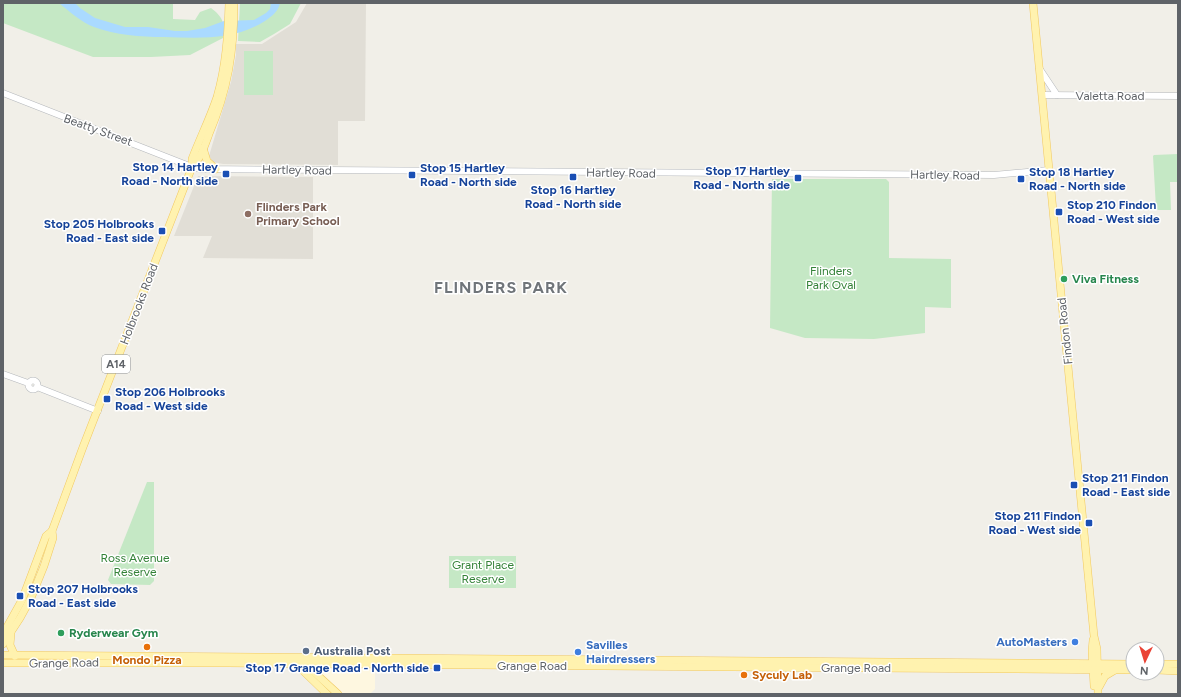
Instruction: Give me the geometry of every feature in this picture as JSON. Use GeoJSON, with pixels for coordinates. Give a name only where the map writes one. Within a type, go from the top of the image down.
{"type":"FeatureCollection","features":[{"type":"Feature","properties":{"kind":"main road","name":"Findon Road"},"geometry":{"type":"LineString","coordinates":[[1033,3],[1094,636],[1096,691]]}},
{"type":"Feature","properties":{"kind":"main road","name":"Holbrooks Road"},"geometry":{"type":"LineString","coordinates":[[192,166],[198,161],[226,87],[230,64],[232,4]]}},
{"type":"Feature","properties":{"kind":"main road","name":"Holbrooks Road"},"geometry":{"type":"LineString","coordinates":[[3,644],[22,600],[46,536],[52,531],[192,166],[192,159],[218,91],[230,44]]}},
{"type":"Feature","properties":{"kind":"main road"},"geometry":{"type":"LineString","coordinates":[[203,148],[207,161],[216,168]]}},
{"type":"Feature","properties":{"kind":"main road"},"geometry":{"type":"LineString","coordinates":[[7,634],[15,656]]}},
{"type":"Feature","properties":{"kind":"main road"},"geometry":{"type":"LineString","coordinates":[[1096,691],[1088,676],[1080,667],[1095,650],[1110,664]]}},
{"type":"Feature","properties":{"kind":"main road","name":"Grange Road"},"geometry":{"type":"LineString","coordinates":[[3,656],[298,661],[1080,667]]}},
{"type":"Feature","properties":{"kind":"main road"},"geometry":{"type":"LineString","coordinates":[[298,661],[327,694]]}},
{"type":"Feature","properties":{"kind":"main road","name":"Grange Road"},"geometry":{"type":"LineString","coordinates":[[3,663],[298,661],[305,664],[1096,667],[1125,670]]}},
{"type":"Feature","properties":{"kind":"main road"},"geometry":{"type":"LineString","coordinates":[[305,664],[338,694]]}},
{"type":"Feature","properties":{"kind":"main road"},"geometry":{"type":"LineString","coordinates":[[316,674],[316,669],[321,664]]}},
{"type":"Feature","properties":{"kind":"main road","name":"Grange Road"},"geometry":{"type":"LineString","coordinates":[[1096,667],[1110,664],[1125,664]]}},
{"type":"Feature","properties":{"kind":"main road"},"geometry":{"type":"LineString","coordinates":[[1165,664],[1178,664]]}},
{"type":"Feature","properties":{"kind":"main road"},"geometry":{"type":"LineString","coordinates":[[1096,691],[1105,676],[1115,670]]}},
{"type":"Feature","properties":{"kind":"main road"},"geometry":{"type":"LineString","coordinates":[[1165,670],[1178,671]]}},
{"type":"Feature","properties":{"kind":"street"},"geometry":{"type":"LineString","coordinates":[[1039,68],[1057,95]]}},
{"type":"Feature","properties":{"kind":"street","name":"Beatty Street"},"geometry":{"type":"LineString","coordinates":[[3,93],[192,166]]}},
{"type":"Feature","properties":{"kind":"street","name":"Valetta Road"},"geometry":{"type":"LineString","coordinates":[[1042,95],[1178,96]]}},
{"type":"Feature","properties":{"kind":"street","name":"Hartley Road"},"geometry":{"type":"LineString","coordinates":[[192,166],[201,169],[216,168],[318,171],[708,174],[824,173],[994,175],[1049,170]]}},
{"type":"Feature","properties":{"kind":"street"},"geometry":{"type":"LineString","coordinates":[[3,374],[28,383],[28,386],[31,389],[35,389],[37,387],[98,411]]}},
{"type":"Feature","properties":{"kind":"shaded area"},"geometry":{"type":"Polygon","coordinates":[[[307,3],[366,3],[365,121],[338,121],[338,165],[223,164],[213,162],[209,156],[231,82],[236,55],[236,44],[262,44],[296,22],[307,3]]]}},
{"type":"Feature","properties":{"kind":"shaded area","name":"Flinders Park Primary School"},"geometry":{"type":"Polygon","coordinates":[[[198,176],[313,177],[313,259],[203,258],[212,236],[174,236],[198,176]]]}},
{"type":"Feature","properties":{"kind":"shaded area"},"geometry":{"type":"Polygon","coordinates":[[[321,669],[375,669],[375,689],[370,694],[343,694],[320,672],[321,669]]]}},
{"type":"Feature","properties":{"kind":"green space"},"geometry":{"type":"Polygon","coordinates":[[[3,3],[173,3],[173,19],[195,20],[200,12],[211,8],[221,17],[224,28],[223,38],[190,55],[93,57],[3,23],[3,3]]]}},
{"type":"Feature","properties":{"kind":"green space"},"geometry":{"type":"Polygon","coordinates":[[[240,3],[301,3],[290,24],[260,42],[238,41],[240,3]]]}},
{"type":"Feature","properties":{"kind":"green space"},"geometry":{"type":"Polygon","coordinates":[[[244,51],[273,51],[273,95],[244,95],[244,51]]]}},
{"type":"Feature","properties":{"kind":"green space"},"geometry":{"type":"Polygon","coordinates":[[[1178,154],[1178,182],[1170,182],[1171,210],[1158,210],[1156,208],[1153,156],[1178,154]]]}},
{"type":"Feature","properties":{"kind":"green space","name":"Flinders Park Oval"},"geometry":{"type":"Polygon","coordinates":[[[772,179],[886,179],[889,182],[889,258],[951,259],[951,308],[925,307],[925,333],[874,339],[805,338],[770,328],[772,179]]]}},
{"type":"Feature","properties":{"kind":"green space","name":"Ross Avenue Reserve"},"geometry":{"type":"Polygon","coordinates":[[[147,482],[154,482],[154,581],[150,585],[111,584],[108,580],[147,482]]]}},
{"type":"Feature","properties":{"kind":"green space","name":"Grant Place Reserve"},"geometry":{"type":"Polygon","coordinates":[[[449,556],[516,556],[516,588],[449,588],[449,556]]]}},
{"type":"Feature","properties":{"kind":"water"},"geometry":{"type":"Polygon","coordinates":[[[59,3],[75,3],[95,18],[125,27],[148,27],[175,31],[187,31],[205,28],[224,21],[254,20],[270,9],[271,3],[280,3],[278,9],[265,21],[241,32],[216,37],[190,38],[137,36],[102,30],[85,22],[59,3]]]}},
{"type":"Feature","properties":{"kind":"place","name":"Stop 14 Hartley Road - North side"},"geometry":{"type":"Point","coordinates":[226,174]}},
{"type":"Feature","properties":{"kind":"place","name":"Stop 15 Hartley Road - North side"},"geometry":{"type":"Point","coordinates":[412,175]}},
{"type":"Feature","properties":{"kind":"place","name":"Stop 16 Hartley Road - North side"},"geometry":{"type":"Point","coordinates":[573,177]}},
{"type":"Feature","properties":{"kind":"place","name":"Stop 17 Hartley Road - North side"},"geometry":{"type":"Point","coordinates":[798,178]}},
{"type":"Feature","properties":{"kind":"place","name":"Stop 18 Hartley Road - North side"},"geometry":{"type":"Point","coordinates":[1021,179]}},
{"type":"Feature","properties":{"kind":"place","name":"Stop 210 Findon Road - West side"},"geometry":{"type":"Point","coordinates":[1059,212]}},
{"type":"Feature","properties":{"kind":"place","name":"Flinders Park Primary School"},"geometry":{"type":"Point","coordinates":[248,214]}},
{"type":"Feature","properties":{"kind":"place","name":"Stop 205 Holbrooks Road - East side"},"geometry":{"type":"Point","coordinates":[162,231]}},
{"type":"Feature","properties":{"kind":"place","name":"Viva Fitness"},"geometry":{"type":"Point","coordinates":[1064,279]}},
{"type":"Feature","properties":{"kind":"place","name":"Stop 206 Holbrooks Road - West side"},"geometry":{"type":"Point","coordinates":[107,399]}},
{"type":"Feature","properties":{"kind":"place","name":"Stop 211 Findon Road - East side"},"geometry":{"type":"Point","coordinates":[1074,485]}},
{"type":"Feature","properties":{"kind":"place","name":"Stop 211 Findon Road - West side"},"geometry":{"type":"Point","coordinates":[1089,523]}},
{"type":"Feature","properties":{"kind":"place","name":"Stop 207 Holbrooks Road - East side"},"geometry":{"type":"Point","coordinates":[20,596]}},
{"type":"Feature","properties":{"kind":"place","name":"Ryderwear Gym"},"geometry":{"type":"Point","coordinates":[61,633]}},
{"type":"Feature","properties":{"kind":"place","name":"AutoMasters"},"geometry":{"type":"Point","coordinates":[1075,642]}},
{"type":"Feature","properties":{"kind":"place","name":"Mondo Pizza"},"geometry":{"type":"Point","coordinates":[147,647]}},
{"type":"Feature","properties":{"kind":"place","name":"Australia Post"},"geometry":{"type":"Point","coordinates":[306,651]}},
{"type":"Feature","properties":{"kind":"place","name":"Savilles Hairdressers"},"geometry":{"type":"Point","coordinates":[578,652]}},
{"type":"Feature","properties":{"kind":"place","name":"Stop 17 Grange Road - North side"},"geometry":{"type":"Point","coordinates":[437,668]}},
{"type":"Feature","properties":{"kind":"place","name":"Syculy Lab"},"geometry":{"type":"Point","coordinates":[744,675]}},
{"type":"Feature","properties":{"kind":"district","name":"FLINDERS PARK"},"geometry":{"type":"Point","coordinates":[501,287]}}]}
